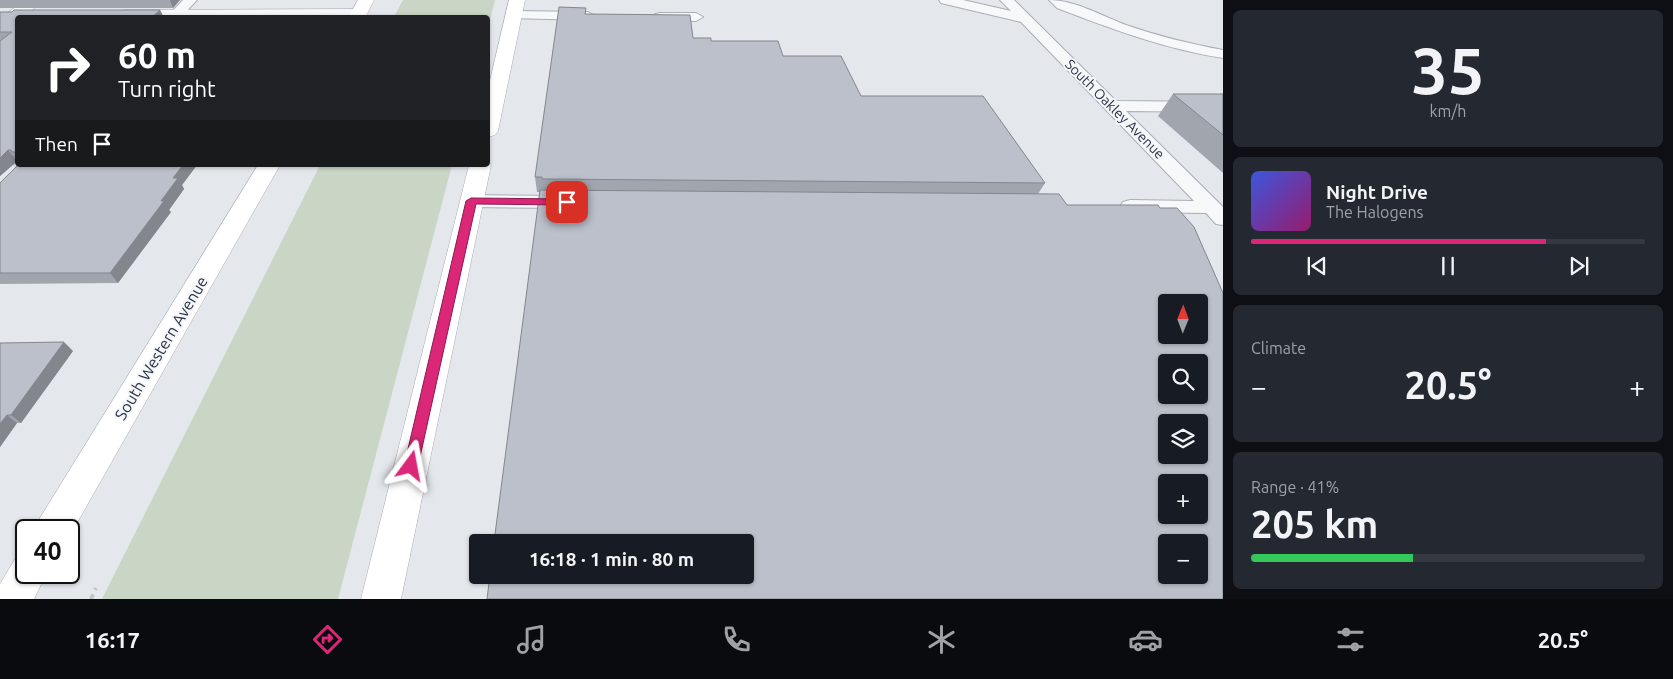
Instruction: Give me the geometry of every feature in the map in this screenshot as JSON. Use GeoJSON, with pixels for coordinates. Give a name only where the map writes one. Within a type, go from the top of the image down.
{"type":"FeatureCollection","features":[{"type":"Feature","properties":{"kind":"street"},"geometry":{"type":"LineString","coordinates":[[0,26],[8,15],[39,7]]}},
{"type":"Feature","properties":{"kind":"street"},"geometry":{"type":"LineString","coordinates":[[490,121],[516,8]]}},
{"type":"Feature","properties":{"kind":"street"},"geometry":{"type":"LineString","coordinates":[[296,15],[360,11]]}},
{"type":"Feature","properties":{"kind":"street","name":"South Western Avenue"},"geometry":{"type":"LineString","coordinates":[[60,519],[268,167]]}},
{"type":"Feature","properties":{"kind":"street"},"geometry":{"type":"LineString","coordinates":[[381,599],[480,167]]}},
{"type":"Feature","properties":{"kind":"street"},"geometry":{"type":"LineString","coordinates":[[13,599],[21,584]]}},
{"type":"Feature","properties":{"kind":"lane"},"geometry":{"type":"LineString","coordinates":[[175,15],[190,0]]}},
{"type":"Feature","properties":{"kind":"lane"},"geometry":{"type":"LineString","coordinates":[[946,0],[1026,20]]}},
{"type":"Feature","properties":{"kind":"lane","name":"South Oakley Avenue"},"geometry":{"type":"LineString","coordinates":[[1007,0],[1114,106],[1217,213]]}},
{"type":"Feature","properties":{"kind":"lane"},"geometry":{"type":"LineString","coordinates":[[1056,0],[1062,5],[1125,30],[1194,50],[1223,54]]}},
{"type":"Feature","properties":{"kind":"lane"},"geometry":{"type":"LineString","coordinates":[[516,8],[599,16]]}},
{"type":"Feature","properties":{"kind":"lane"},"geometry":{"type":"LineString","coordinates":[[648,17],[696,17]]}},
{"type":"Feature","properties":{"kind":"lane"},"geometry":{"type":"LineString","coordinates":[[1114,106],[1223,107]]}},
{"type":"Feature","properties":{"kind":"lane"},"geometry":{"type":"LineString","coordinates":[[471,201],[588,202]]}},
{"type":"Feature","properties":{"kind":"lane"},"geometry":{"type":"LineString","coordinates":[[1116,206],[1217,213]]}},
{"type":"Feature","properties":{"kind":"path"},"geometry":{"type":"LineString","coordinates":[[91,599],[96,588]]}},
{"type":"Feature","properties":{"kind":"green space"},"geometry":{"type":"Polygon","coordinates":[[[403,0],[495,0],[490,20],[490,15],[395,15],[403,0]]]}},
{"type":"Feature","properties":{"kind":"green space"},"geometry":{"type":"Polygon","coordinates":[[[319,167],[451,167],[338,599],[102,599],[319,167]]]}},
{"type":"Feature","properties":{"kind":"building"},"geometry":{"type":"Polygon","coordinates":[[[559,7],[586,8],[585,14],[690,15],[693,38],[711,38],[711,41],[778,41],[783,56],[841,56],[861,96],[983,96],[1045,183],[542,179],[542,177],[535,177],[559,7]]]}},
{"type":"Feature","properties":{"kind":"building"},"geometry":{"type":"Polygon","coordinates":[[[14,10],[160,10],[154,15],[15,15],[15,152],[8,150],[0,158],[0,41],[12,32],[0,32],[0,12],[12,12],[14,10]]]}},
{"type":"Feature","properties":{"kind":"building"},"geometry":{"type":"Polygon","coordinates":[[[1173,94],[1223,94],[1223,135],[1173,94]]]}},
{"type":"Feature","properties":{"kind":"building"},"geometry":{"type":"Polygon","coordinates":[[[16,167],[181,167],[173,178],[178,178],[161,201],[164,201],[110,273],[0,273],[0,183],[16,167]]]}},
{"type":"Feature","properties":{"kind":"building"},"geometry":{"type":"Polygon","coordinates":[[[540,190],[1059,194],[1067,205],[1158,205],[1160,208],[1177,208],[1194,227],[1223,293],[1223,599],[487,599],[489,584],[754,584],[754,534],[495,534],[540,190]]]}},
{"type":"Feature","properties":{"kind":"building"},"geometry":{"type":"Polygon","coordinates":[[[64,342],[11,415],[7,415],[0,424],[0,343],[64,342]]]}},
{"type":"Feature","properties":{"kind":"route"},"geometry":{"type":"LineString","coordinates":[[411,466],[471,201],[567,202]]}}]}
